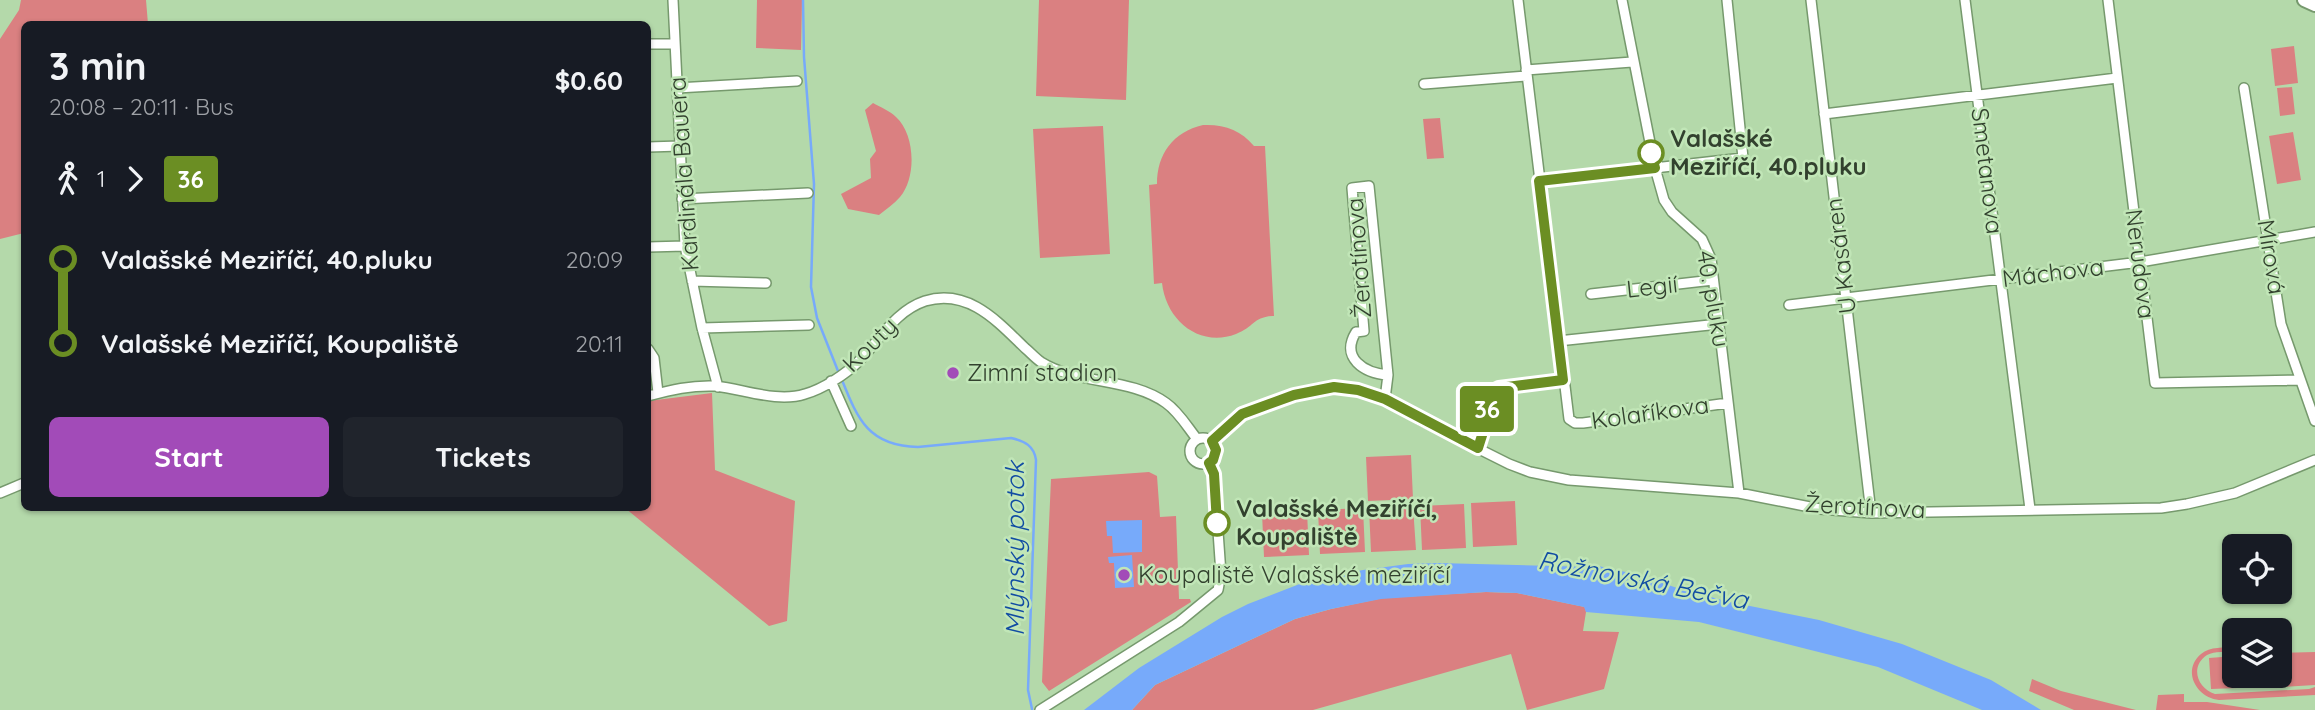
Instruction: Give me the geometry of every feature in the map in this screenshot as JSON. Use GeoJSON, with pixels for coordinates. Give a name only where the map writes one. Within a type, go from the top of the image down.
{"type":"FeatureCollection","features":[{"type":"Feature","properties":{"kind":"street","name":"Kardinála Bauera"},"geometry":{"type":"LineString","coordinates":[[673,0],[685,246],[702,328],[718,387]]}},
{"type":"Feature","properties":{"kind":"street"},"geometry":{"type":"LineString","coordinates":[[1478,448],[1491,392],[1499,388],[1563,380],[1518,0]]}},
{"type":"Feature","properties":{"kind":"street","name":"40. pluku"},"geometry":{"type":"LineString","coordinates":[[1622,0],[1632,62],[1655,168],[1667,206],[1698,233],[1706,244],[1711,259],[1739,492]]}},
{"type":"Feature","properties":{"kind":"street"},"geometry":{"type":"LineString","coordinates":[[1539,181],[1743,158],[1727,0]]}},
{"type":"Feature","properties":{"kind":"street","name":"U Kasáren"},"geometry":{"type":"LineString","coordinates":[[1811,0],[1871,513]]}},
{"type":"Feature","properties":{"kind":"street","name":"Smetanova"},"geometry":{"type":"LineString","coordinates":[[1965,0],[2030,509]]}},
{"type":"Feature","properties":{"kind":"street","name":"Nerudova"},"geometry":{"type":"LineString","coordinates":[[2108,0],[2155,383],[2300,380]]}},
{"type":"Feature","properties":{"kind":"street"},"geometry":{"type":"LineString","coordinates":[[2304,0],[2315,5]]}},
{"type":"Feature","properties":{"kind":"street"},"geometry":{"type":"LineString","coordinates":[[651,44],[675,44]]}},
{"type":"Feature","properties":{"kind":"street"},"geometry":{"type":"LineString","coordinates":[[1424,83],[1632,62]]}},
{"type":"Feature","properties":{"kind":"street"},"geometry":{"type":"LineString","coordinates":[[1824,114],[2118,78]]}},
{"type":"Feature","properties":{"kind":"street"},"geometry":{"type":"LineString","coordinates":[[677,88],[797,81]]}},
{"type":"Feature","properties":{"kind":"street","name":"Mírová"},"geometry":{"type":"LineString","coordinates":[[2244,88],[2281,324],[2315,421]]}},
{"type":"Feature","properties":{"kind":"street"},"geometry":{"type":"LineString","coordinates":[[651,147],[680,146]]}},
{"type":"Feature","properties":{"kind":"street","name":"Žerotínova"},"geometry":{"type":"LineString","coordinates":[[1385,399],[1388,375],[1369,186],[1352,188],[1364,331],[1356,332],[1350,342],[1351,355],[1374,374],[1388,375]]}},
{"type":"Feature","properties":{"kind":"street"},"geometry":{"type":"LineString","coordinates":[[682,199],[808,193]]}},
{"type":"Feature","properties":{"kind":"street","name":"Máchova"},"geometry":{"type":"LineString","coordinates":[[1789,305],[2140,262],[2315,232]]}},
{"type":"Feature","properties":{"kind":"street"},"geometry":{"type":"LineString","coordinates":[[651,247],[685,246]]}},
{"type":"Feature","properties":{"kind":"street","name":"Legií"},"geometry":{"type":"LineString","coordinates":[[1591,293],[1713,280]]}},
{"type":"Feature","properties":{"kind":"street"},"geometry":{"type":"LineString","coordinates":[[692,281],[765,283]]}},
{"type":"Feature","properties":{"kind":"street","name":"Kouty"},"geometry":{"type":"LineString","coordinates":[[651,395],[681,387],[718,387],[769,395],[805,394],[831,381],[857,363],[899,315],[928,300],[945,298],[962,300],[979,307],[1040,362],[1066,373],[1132,389],[1167,403],[1197,439],[1191,447],[1192,457],[1199,463],[1213,460],[1216,450],[1212,441]]}},
{"type":"Feature","properties":{"kind":"street"},"geometry":{"type":"LineString","coordinates":[[1558,341],[1719,324]]}},
{"type":"Feature","properties":{"kind":"street"},"geometry":{"type":"LineString","coordinates":[[702,328],[809,325]]}},
{"type":"Feature","properties":{"kind":"street"},"geometry":{"type":"LineString","coordinates":[[1364,331],[1382,334]]}},
{"type":"Feature","properties":{"kind":"street"},"geometry":{"type":"LineString","coordinates":[[651,354],[654,358],[658,393]]}},
{"type":"Feature","properties":{"kind":"street","name":"Kolaříkova"},"geometry":{"type":"LineString","coordinates":[[1563,380],[1567,415],[1571,421],[1583,423],[1728,403]]}},
{"type":"Feature","properties":{"kind":"street","name":"Kouty"},"geometry":{"type":"LineString","coordinates":[[831,381],[851,426]]}},
{"type":"Feature","properties":{"kind":"street","name":"Žerotínova"},"geometry":{"type":"LineString","coordinates":[[1212,441],[1242,414],[1294,395],[1334,387],[1358,390],[1385,399],[1530,472],[1569,480],[1739,492],[1821,509],[1871,513],[2161,508],[2235,493],[2315,460]]}},
{"type":"Feature","properties":{"kind":"street"},"geometry":{"type":"LineString","coordinates":[[1197,439],[1212,441]]}},
{"type":"Feature","properties":{"kind":"street","name":"Kouty"},"geometry":{"type":"LineString","coordinates":[[1040,710],[1170,628],[1218,590],[1221,574],[1214,474],[1209,463]]}},
{"type":"Feature","properties":{"kind":"street"},"geometry":{"type":"LineString","coordinates":[[0,493],[21,484]]}},
{"type":"Feature","properties":{"kind":"shaded area"},"geometry":{"type":"Polygon","coordinates":[[[21,0],[146,0],[148,21],[21,21],[21,234],[0,239],[0,39],[19,10],[21,0]]]}},
{"type":"Feature","properties":{"kind":"shaded area"},"geometry":{"type":"Polygon","coordinates":[[[757,0],[802,0],[801,50],[756,48],[757,0]]]}},
{"type":"Feature","properties":{"kind":"shaded area"},"geometry":{"type":"Polygon","coordinates":[[[1039,0],[1129,0],[1126,100],[1036,96],[1039,0]]]}},
{"type":"Feature","properties":{"kind":"shaded area"},"geometry":{"type":"Polygon","coordinates":[[[2294,46],[2298,83],[2275,86],[2271,49],[2294,46]]]}},
{"type":"Feature","properties":{"kind":"shaded area"},"geometry":{"type":"Polygon","coordinates":[[[2292,87],[2295,114],[2280,116],[2277,88],[2292,87]]]}},
{"type":"Feature","properties":{"kind":"shaded area"},"geometry":{"type":"Polygon","coordinates":[[[873,103],[891,113],[902,124],[912,156],[905,189],[898,200],[879,215],[848,209],[841,194],[871,178],[870,159],[876,151],[865,110],[873,103]]]}},
{"type":"Feature","properties":{"kind":"shaded area"},"geometry":{"type":"Polygon","coordinates":[[[1440,118],[1444,158],[1427,159],[1423,119],[1440,118]]]}},
{"type":"Feature","properties":{"kind":"shaded area"},"geometry":{"type":"Polygon","coordinates":[[[1203,125],[1232,129],[1254,146],[1265,146],[1274,316],[1261,318],[1236,334],[1222,337],[1197,334],[1187,328],[1170,309],[1162,283],[1154,284],[1149,185],[1157,184],[1160,163],[1175,139],[1192,128],[1203,125]]]}},
{"type":"Feature","properties":{"kind":"shaded area"},"geometry":{"type":"Polygon","coordinates":[[[1103,126],[1110,254],[1040,258],[1033,129],[1103,126]]]}},
{"type":"Feature","properties":{"kind":"shaded area"},"geometry":{"type":"Polygon","coordinates":[[[2293,132],[2301,180],[2277,184],[2269,136],[2293,132]]]}},
{"type":"Feature","properties":{"kind":"shaded area"},"geometry":{"type":"Polygon","coordinates":[[[712,393],[715,470],[795,501],[787,621],[769,626],[629,511],[651,511],[651,401],[712,393]]]}},
{"type":"Feature","properties":{"kind":"shaded area"},"geometry":{"type":"Polygon","coordinates":[[[1411,455],[1413,499],[1368,501],[1366,457],[1411,455]]]}},
{"type":"Feature","properties":{"kind":"shaded area"},"geometry":{"type":"Polygon","coordinates":[[[1149,472],[1157,476],[1160,517],[1176,516],[1179,599],[1190,599],[1191,602],[1049,691],[1042,682],[1051,479],[1149,472]]]}},
{"type":"Feature","properties":{"kind":"shaded area"},"geometry":{"type":"Polygon","coordinates":[[[1515,501],[1517,545],[1473,547],[1471,503],[1515,501]]]}},
{"type":"Feature","properties":{"kind":"shaded area"},"geometry":{"type":"Polygon","coordinates":[[[1464,504],[1466,548],[1422,550],[1420,506],[1464,504]]]}},
{"type":"Feature","properties":{"kind":"shaded area"},"geometry":{"type":"Polygon","coordinates":[[[1413,506],[1416,550],[1371,552],[1369,508],[1413,506]]]}},
{"type":"Feature","properties":{"kind":"shaded area"},"geometry":{"type":"Polygon","coordinates":[[[1363,508],[1365,552],[1320,554],[1318,510],[1363,508]]]}},
{"type":"Feature","properties":{"kind":"shaded area"},"geometry":{"type":"Polygon","coordinates":[[[1307,511],[1309,555],[1264,557],[1262,513],[1307,511]]]}},
{"type":"Feature","properties":{"kind":"shaded area"},"geometry":{"type":"Polygon","coordinates":[[[1486,592],[1517,593],[1585,607],[1583,631],[1619,632],[1604,689],[1527,710],[1511,654],[1313,710],[1132,710],[1155,685],[1295,619],[1383,598],[1486,592]]]}},
{"type":"Feature","properties":{"kind":"shaded area"},"geometry":{"type":"Polygon","coordinates":[[[2222,648],[2222,652],[2207,655],[2201,660],[2197,671],[2200,683],[2215,694],[2315,687],[2315,695],[2219,700],[2211,698],[2194,683],[2192,668],[2201,654],[2222,648]]]}},
{"type":"Feature","properties":{"kind":"shaded area"},"geometry":{"type":"Polygon","coordinates":[[[2315,652],[2315,685],[2292,686],[2292,653],[2315,652]]]}},
{"type":"Feature","properties":{"kind":"shaded area"},"geometry":{"type":"Polygon","coordinates":[[[2222,657],[2222,688],[2238,688],[2211,689],[2209,658],[2222,657]]]}},
{"type":"Feature","properties":{"kind":"shaded area"},"geometry":{"type":"Polygon","coordinates":[[[2032,679],[2061,691],[2136,710],[2074,710],[2029,691],[2032,679]]]}},
{"type":"Feature","properties":{"kind":"shaded area"},"geometry":{"type":"Polygon","coordinates":[[[2184,694],[2184,702],[2207,702],[2260,710],[2156,710],[2158,695],[2184,694]]]}},
{"type":"Feature","properties":{"kind":"water"},"geometry":{"type":"Polygon","coordinates":[[[1142,520],[1142,552],[1113,553],[1112,536],[1107,536],[1106,521],[1142,520]]]}},
{"type":"Feature","properties":{"kind":"water","name":"Koupaliště Valašské meziříčí"},"geometry":{"type":"Polygon","coordinates":[[[1132,555],[1134,587],[1115,588],[1114,563],[1109,563],[1108,557],[1132,555]]]}},
{"type":"Feature","properties":{"kind":"water","name":"Rožnovská Bečva"},"geometry":{"type":"Polygon","coordinates":[[[1408,564],[1594,565],[1639,575],[1680,589],[1819,620],[1902,644],[1991,680],[2041,710],[1982,710],[1878,667],[1699,622],[1586,612],[1584,607],[1517,593],[1486,592],[1381,599],[1295,619],[1155,685],[1132,710],[1084,710],[1139,668],[1248,604],[1310,580],[1408,564]]]}},
{"type":"Feature","properties":{"kind":"waterway","name":"Mlýnský potok"},"geometry":{"type":"LineString","coordinates":[[803,0],[804,57],[814,184],[811,287],[817,318],[838,371]]}},
{"type":"Feature","properties":{"kind":"waterway","name":"Mlýnský potok"},"geometry":{"type":"LineString","coordinates":[[842,380],[860,419],[877,436],[888,442],[918,447],[1011,438],[1025,443],[1033,451],[1036,460],[1028,690],[1032,709]]}},
{"type":"Feature","properties":{"kind":"bus line","name":"36"},"geometry":{"type":"LineString","coordinates":[[1217,523],[1214,474],[1209,463],[1216,455],[1212,441],[1242,414],[1294,395],[1334,387],[1358,390],[1385,399],[1478,448],[1491,392],[1499,388],[1563,380],[1539,181],[1655,168],[1651,153]]}},
{"type":"Feature","properties":{"kind":"place","name":"Valašské Meziříčí, 40.pluku"},"geometry":{"type":"Point","coordinates":[1651,153]}},
{"type":"Feature","properties":{"kind":"place","name":"Zimní stadion"},"geometry":{"type":"Point","coordinates":[953,373]}},
{"type":"Feature","properties":{"kind":"place","name":"Valašské Meziříčí, Koupaliště"},"geometry":{"type":"Point","coordinates":[1217,523]}},
{"type":"Feature","properties":{"kind":"place","name":"Koupaliště Valašské meziříčí"},"geometry":{"type":"Point","coordinates":[1124,575]}}]}
